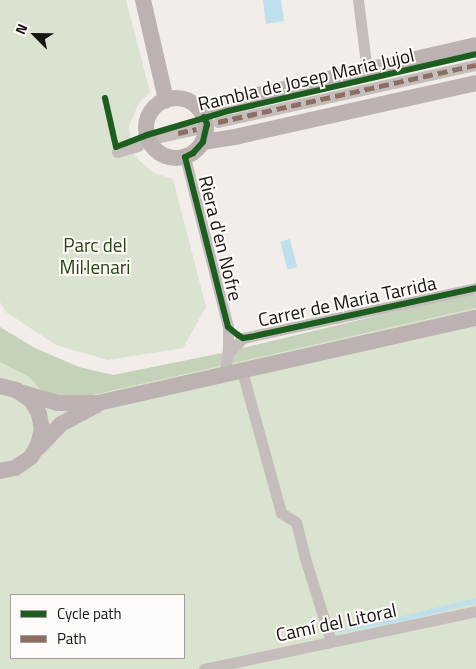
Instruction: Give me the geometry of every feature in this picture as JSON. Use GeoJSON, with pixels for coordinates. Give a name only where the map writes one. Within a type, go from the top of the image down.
{"type":"FeatureCollection","features":[{"type":"Feature","properties":{"kind":"street"},"geometry":{"type":"LineString","coordinates":[[143,0],[166,100]]}},
{"type":"Feature","properties":{"kind":"street"},"geometry":{"type":"LineString","coordinates":[[358,0],[368,71]]}},
{"type":"Feature","properties":{"kind":"street","name":"Rambla de Josep Maria Jujol"},"geometry":{"type":"LineString","coordinates":[[200,110],[476,45]]}},
{"type":"Feature","properties":{"kind":"street","name":"Rambla de Josep Maria Jujol"},"geometry":{"type":"LineString","coordinates":[[218,122],[476,65]]}},
{"type":"Feature","properties":{"kind":"street","name":"Rambla de Josep Maria Jujol"},"geometry":{"type":"LineString","coordinates":[[156,138],[200,135],[239,136],[476,82]]}},
{"type":"Feature","properties":{"kind":"street"},"geometry":{"type":"LineString","coordinates":[[185,99],[200,110],[208,124],[200,135],[193,153],[185,157],[173,158],[161,154],[148,139],[147,120],[151,111],[166,100],[185,99]]}},
{"type":"Feature","properties":{"kind":"street"},"geometry":{"type":"LineString","coordinates":[[118,152],[138,146]]}},
{"type":"Feature","properties":{"kind":"street","name":"Riera d'en Nofre"},"geometry":{"type":"LineString","coordinates":[[185,157],[228,327],[228,353],[225,375]]}},
{"type":"Feature","properties":{"kind":"street","name":"Carrer de Maria Tarrida"},"geometry":{"type":"LineString","coordinates":[[228,353],[243,338],[476,288]]}},
{"type":"Feature","properties":{"kind":"street"},"geometry":{"type":"LineString","coordinates":[[8,386],[58,403],[98,404],[476,318]]}},
{"type":"Feature","properties":{"kind":"street","name":"Carrer de Maria Tarrida"},"geometry":{"type":"LineString","coordinates":[[228,327],[243,338]]}},
{"type":"Feature","properties":{"kind":"street"},"geometry":{"type":"LineString","coordinates":[[242,372],[281,513],[296,522],[304,555],[331,641]]}},
{"type":"Feature","properties":{"kind":"street"},"geometry":{"type":"LineString","coordinates":[[8,386],[34,404],[40,419],[41,434],[36,449]]}},
{"type":"Feature","properties":{"kind":"street"},"geometry":{"type":"LineString","coordinates":[[0,471],[19,466],[62,424],[98,404]]}},
{"type":"Feature","properties":{"kind":"street","name":"Camí del Litoral"},"geometry":{"type":"LineString","coordinates":[[204,669],[476,612]]}},
{"type":"Feature","properties":{"kind":"green space","name":"Parc del Mil·lenari"},"geometry":{"type":"Polygon","coordinates":[[[0,0],[126,0],[150,92],[139,103],[129,126],[132,152],[154,173],[173,179],[206,307],[183,348],[108,360],[56,345],[6,312],[0,302],[0,0]]]}},
{"type":"Feature","properties":{"kind":"green space"},"geometry":{"type":"Polygon","coordinates":[[[476,292],[476,308],[75,399],[46,396],[29,377],[0,362],[0,327],[35,348],[79,367],[113,375],[217,354],[476,292]]]}},
{"type":"Feature","properties":{"kind":"green space"},"geometry":{"type":"Polygon","coordinates":[[[476,308],[476,669],[0,669],[0,362],[29,377],[46,396],[75,399],[476,308]]]}},
{"type":"Feature","properties":{"kind":"water"},"geometry":{"type":"Polygon","coordinates":[[[263,0],[281,0],[284,21],[266,24],[263,0]]]}},
{"type":"Feature","properties":{"kind":"water"},"geometry":{"type":"Polygon","coordinates":[[[290,239],[297,267],[287,270],[280,241],[290,239]]]}},
{"type":"Feature","properties":{"kind":"waterway"},"geometry":{"type":"LineString","coordinates":[[336,630],[399,619],[476,600]]}},
{"type":"Feature","properties":{"kind":"marked path"},"geometry":{"type":"LineString","coordinates":[[218,122],[476,65]]}},
{"type":"Feature","properties":{"kind":"marked path"},"geometry":{"type":"LineString","coordinates":[[178,133],[197,129]]}},
{"type":"Feature","properties":{"kind":"cycle path"},"geometry":{"type":"LineString","coordinates":[[105,98],[116,147],[147,135],[228,111],[476,54]]}},
{"type":"Feature","properties":{"kind":"cycle path"},"geometry":{"type":"LineString","coordinates":[[204,117],[207,124],[203,142],[193,153],[185,157],[228,327],[238,335],[243,338],[250,337],[476,288]]}}]}
